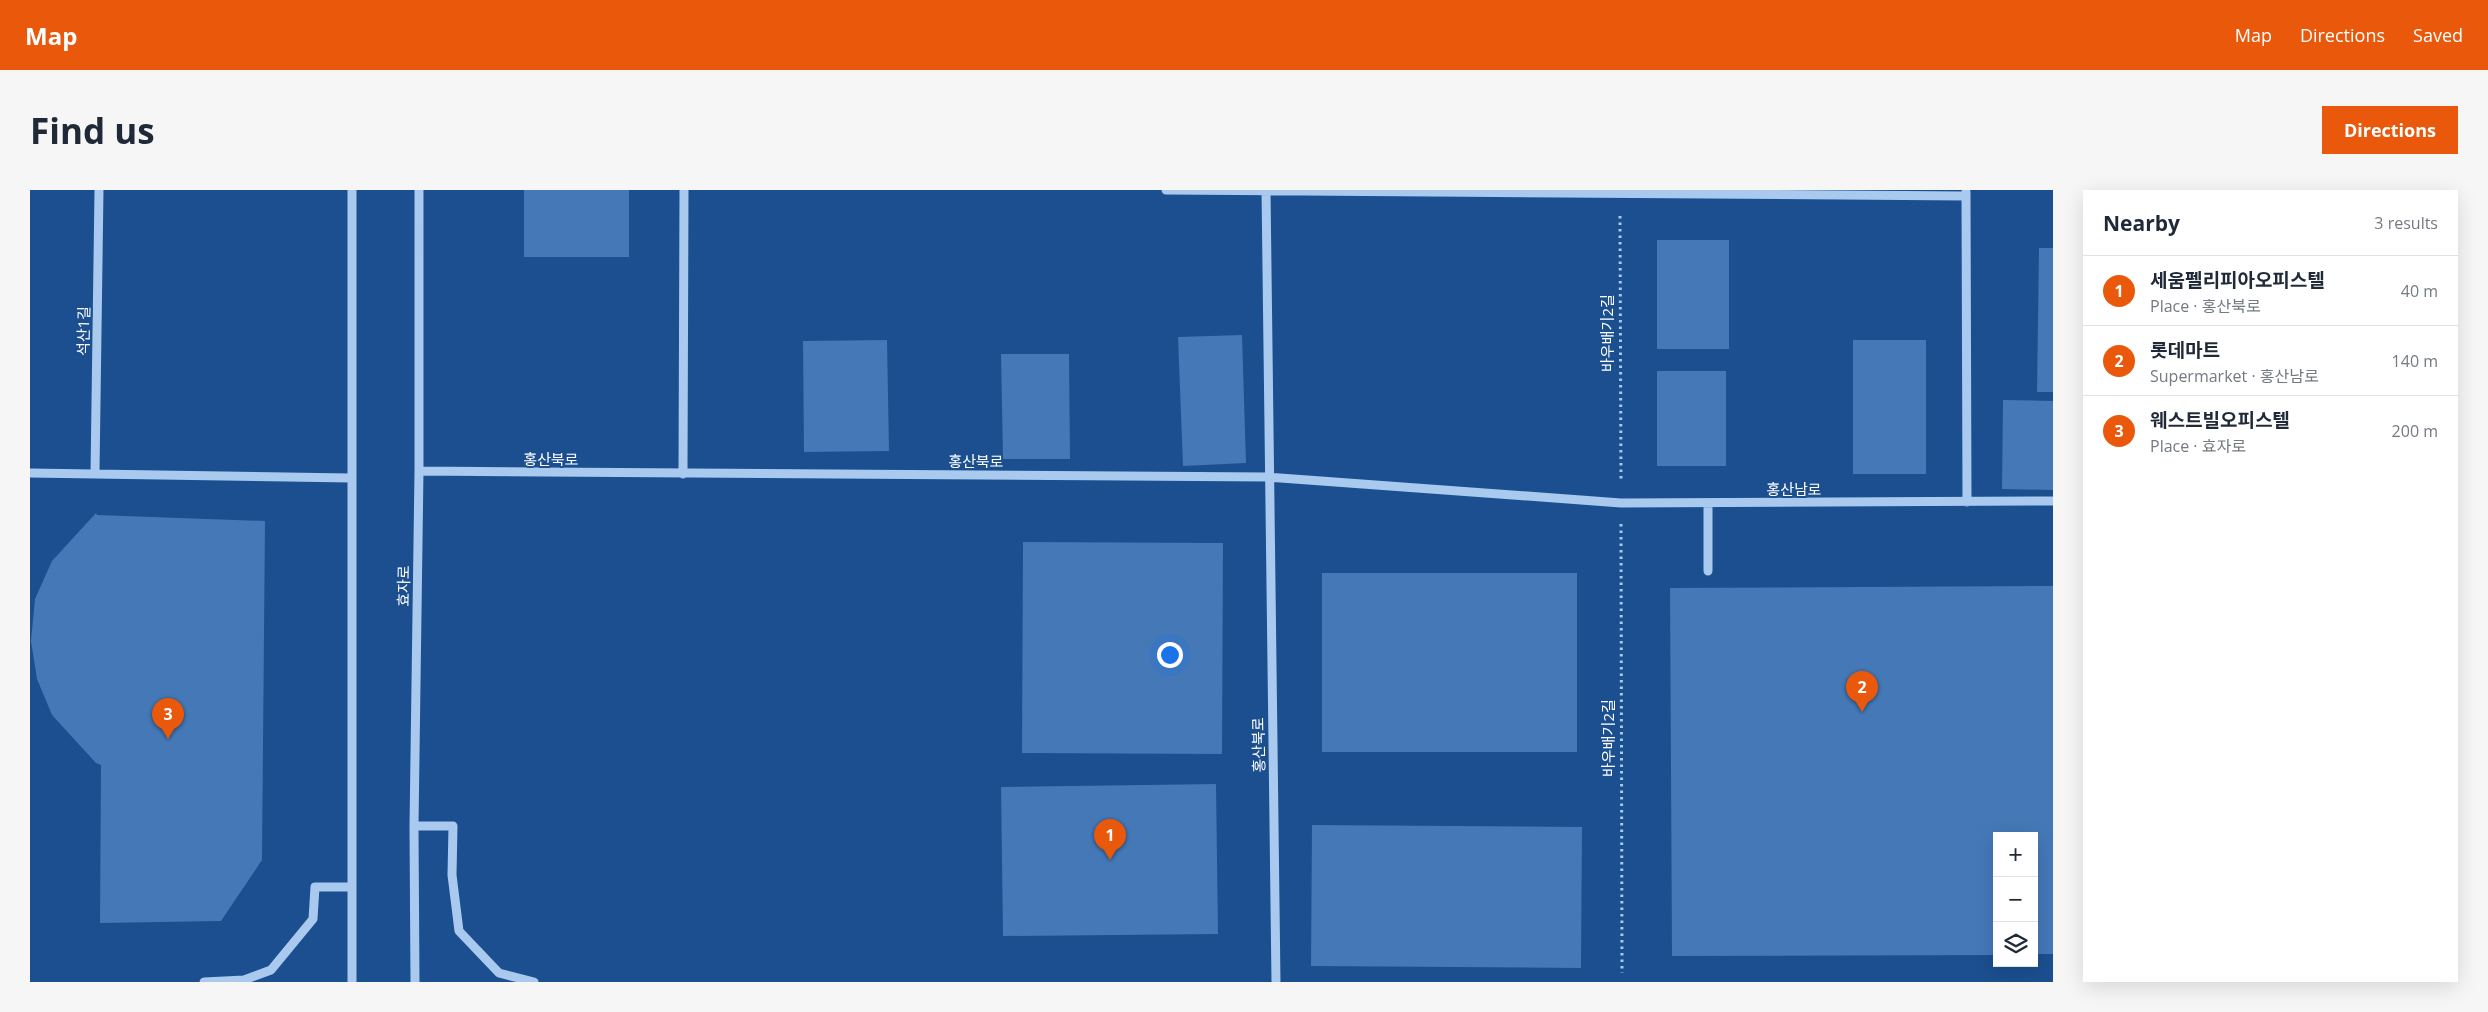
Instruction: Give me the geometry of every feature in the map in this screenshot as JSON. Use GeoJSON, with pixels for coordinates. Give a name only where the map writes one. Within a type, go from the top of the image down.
{"type":"FeatureCollection","features":[{"type":"Feature","properties":{"kind":"street","name":"석산1길"},"geometry":{"type":"LineString","coordinates":[[95,473],[99,190]]}},
{"type":"Feature","properties":{"kind":"street"},"geometry":{"type":"LineString","coordinates":[[352,190],[350,478],[352,982]]}},
{"type":"Feature","properties":{"kind":"street","name":"효자로"},"geometry":{"type":"LineString","coordinates":[[416,982],[414,826],[419,471],[419,190]]}},
{"type":"Feature","properties":{"kind":"street"},"geometry":{"type":"LineString","coordinates":[[683,474],[684,190]]}},
{"type":"Feature","properties":{"kind":"street"},"geometry":{"type":"LineString","coordinates":[[1166,190],[1966,193],[1967,502]]}},
{"type":"Feature","properties":{"kind":"street","name":"홍산북로"},"geometry":{"type":"LineString","coordinates":[[1266,190],[1268,477],[1276,982]]}},
{"type":"Feature","properties":{"kind":"street","name":"홍산북로"},"geometry":{"type":"LineString","coordinates":[[419,471],[1268,477]]}},
{"type":"Feature","properties":{"kind":"street"},"geometry":{"type":"LineString","coordinates":[[30,473],[350,478]]}},
{"type":"Feature","properties":{"kind":"street"},"geometry":{"type":"LineString","coordinates":[[1268,477],[1621,504]]}},
{"type":"Feature","properties":{"kind":"street","name":"홍산남로"},"geometry":{"type":"LineString","coordinates":[[1621,504],[2053,501]]}},
{"type":"Feature","properties":{"kind":"street"},"geometry":{"type":"LineString","coordinates":[[1708,503],[1708,571]]}},
{"type":"Feature","properties":{"kind":"street"},"geometry":{"type":"LineString","coordinates":[[414,826],[453,826],[452,875],[459,931],[500,973],[534,982]]}},
{"type":"Feature","properties":{"kind":"street"},"geometry":{"type":"LineString","coordinates":[[204,982],[244,980],[271,970],[313,919],[315,888],[351,888]]}},
{"type":"Feature","properties":{"kind":"path","name":"바우배기2길"},"geometry":{"type":"LineString","coordinates":[[1620,193],[1622,973]]}},
{"type":"Feature","properties":{"kind":"building"},"geometry":{"type":"Polygon","coordinates":[[[524,190],[629,190],[629,257],[524,257],[524,190]]]}},
{"type":"Feature","properties":{"kind":"building"},"geometry":{"type":"Polygon","coordinates":[[[1657,240],[1729,240],[1729,349],[1657,349],[1657,240]]]}},
{"type":"Feature","properties":{"kind":"building"},"geometry":{"type":"Polygon","coordinates":[[[2039,248],[2053,248],[2053,392],[2037,392],[2039,248]]]}},
{"type":"Feature","properties":{"kind":"building"},"geometry":{"type":"Polygon","coordinates":[[[1242,335],[1246,463],[1183,466],[1178,337],[1242,335]]]}},
{"type":"Feature","properties":{"kind":"building"},"geometry":{"type":"Polygon","coordinates":[[[887,340],[889,451],[804,452],[803,341],[887,340]]]}},
{"type":"Feature","properties":{"kind":"building"},"geometry":{"type":"Polygon","coordinates":[[[1853,340],[1926,340],[1926,474],[1853,474],[1853,340]]]}},
{"type":"Feature","properties":{"kind":"building"},"geometry":{"type":"Polygon","coordinates":[[[1001,354],[1069,354],[1070,459],[1003,459],[1001,354]]]}},
{"type":"Feature","properties":{"kind":"building"},"geometry":{"type":"Polygon","coordinates":[[[1657,371],[1726,371],[1726,466],[1657,466],[1657,371]]]}},
{"type":"Feature","properties":{"kind":"building"},"geometry":{"type":"Polygon","coordinates":[[[2003,400],[2053,401],[2053,490],[2002,489],[2003,400]]]}},
{"type":"Feature","properties":{"kind":"building"},"geometry":{"type":"Polygon","coordinates":[[[96,513],[97,515],[265,521],[262,860],[221,921],[100,923],[101,765],[96,763],[52,715],[37,679],[31,641],[35,599],[52,561],[96,513]]]}},
{"type":"Feature","properties":{"kind":"building"},"geometry":{"type":"Polygon","coordinates":[[[1023,542],[1223,543],[1222,754],[1022,753],[1023,542]]]}},
{"type":"Feature","properties":{"kind":"building"},"geometry":{"type":"Polygon","coordinates":[[[1322,573],[1577,573],[1577,752],[1322,752],[1322,573]]]}},
{"type":"Feature","properties":{"kind":"building"},"geometry":{"type":"Polygon","coordinates":[[[2053,586],[2053,954],[2038,954],[2038,832],[1993,832],[1993,955],[1672,956],[1670,588],[2053,586]]]}},
{"type":"Feature","properties":{"kind":"building"},"geometry":{"type":"Polygon","coordinates":[[[1216,784],[1218,934],[1003,936],[1001,787],[1216,784]]]}},
{"type":"Feature","properties":{"kind":"building"},"geometry":{"type":"Polygon","coordinates":[[[1312,825],[1582,827],[1581,968],[1311,966],[1312,825]]]}},
{"type":"Feature","properties":{"kind":"place","name":"롯데마트"},"geometry":{"type":"Point","coordinates":[1862,712]}},
{"type":"Feature","properties":{"kind":"place","name":"웨스트빌오피스텔"},"geometry":{"type":"Point","coordinates":[168,739]}},
{"type":"Feature","properties":{"kind":"place","name":"세움펠리피아오피스텔"},"geometry":{"type":"Point","coordinates":[1110,860]}}]}
